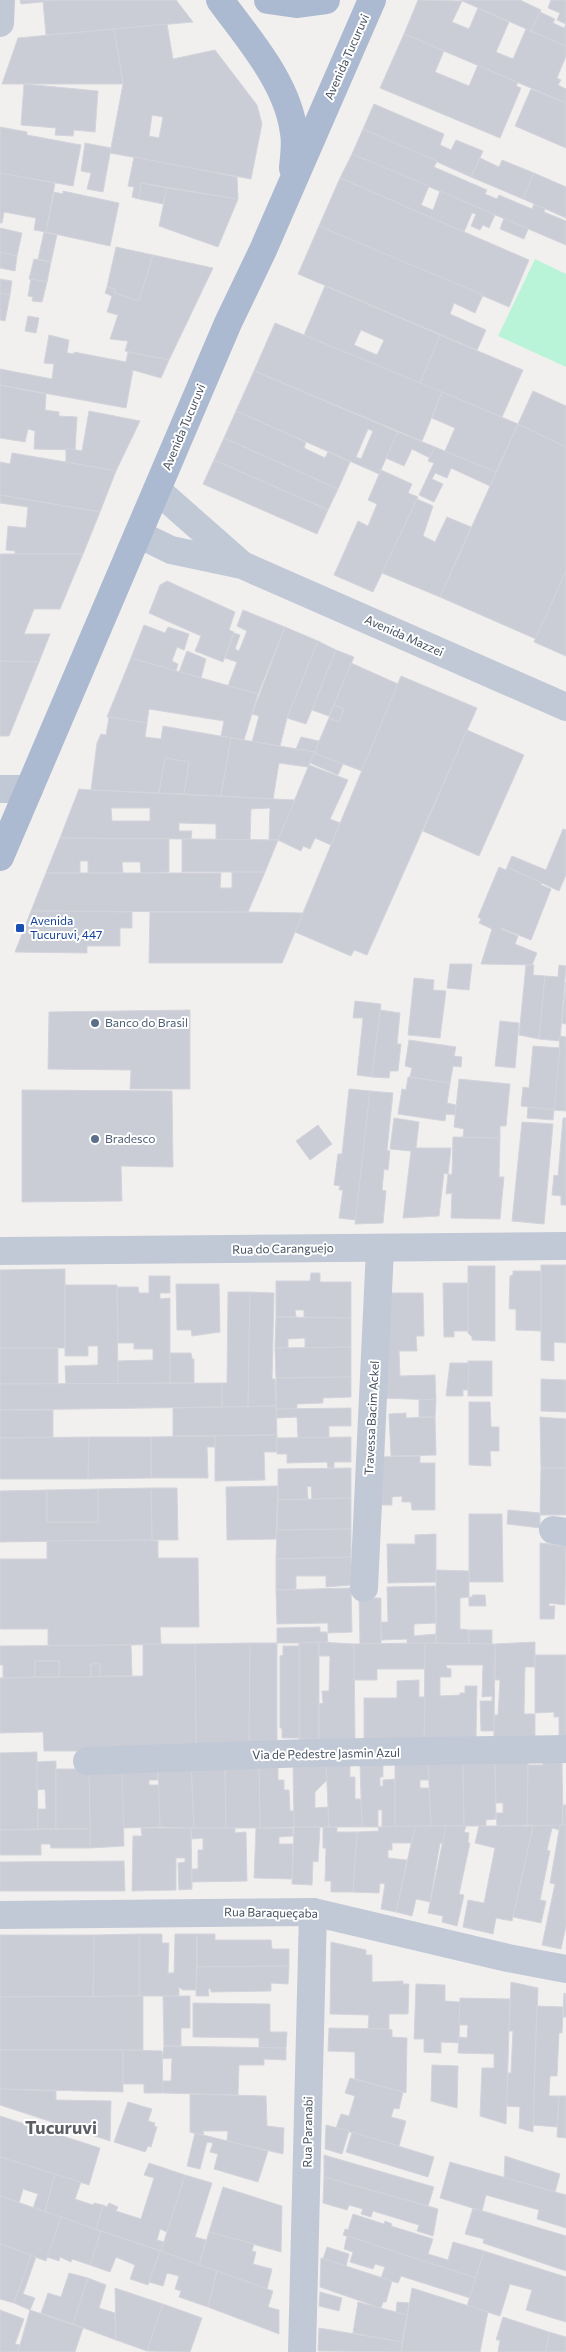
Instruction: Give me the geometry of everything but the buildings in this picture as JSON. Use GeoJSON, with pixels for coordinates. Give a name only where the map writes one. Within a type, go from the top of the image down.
{"type":"FeatureCollection","features":[{"type":"Feature","properties":{"kind":"main road"},"geometry":{"type":"LineString","coordinates":[[220,0],[269,68],[290,112],[294,134],[292,181]]}},
{"type":"Feature","properties":{"kind":"main road"},"geometry":{"type":"LineString","coordinates":[[268,0],[296,4],[326,0]]}},
{"type":"Feature","properties":{"kind":"main road","name":"Avenida Tucuruvi"},"geometry":{"type":"LineString","coordinates":[[0,857],[157,490],[372,0]]}},
{"type":"Feature","properties":{"kind":"street"},"geometry":{"type":"LineString","coordinates":[[0,23],[1,0]]}},
{"type":"Feature","properties":{"kind":"street","name":"Avenida Mazzei"},"geometry":{"type":"LineString","coordinates":[[157,490],[242,565]]}},
{"type":"Feature","properties":{"kind":"street","name":"Avenida Mazzei"},"geometry":{"type":"LineString","coordinates":[[138,534],[171,550],[242,565],[566,707]]}},
{"type":"Feature","properties":{"kind":"street"},"geometry":{"type":"LineString","coordinates":[[0,790],[29,789]]}},
{"type":"Feature","properties":{"kind":"street","name":"Rua do Caranguejo"},"geometry":{"type":"LineString","coordinates":[[0,1251],[566,1246]]}},
{"type":"Feature","properties":{"kind":"street","name":"Travessa Bacim Ackel"},"geometry":{"type":"LineString","coordinates":[[364,1588],[380,1248]]}},
{"type":"Feature","properties":{"kind":"street","name":"Via de Pedestre Jasmin Azul"},"geometry":{"type":"LineString","coordinates":[[87,1761],[308,1753],[566,1749]]}},
{"type":"Feature","properties":{"kind":"street","name":"Rua Baraqueçaba"},"geometry":{"type":"LineString","coordinates":[[0,1915],[313,1912],[508,1958],[566,1969]]}},
{"type":"Feature","properties":{"kind":"street","name":"Rua Paranabi"},"geometry":{"type":"LineString","coordinates":[[302,2352],[313,1912]]}},
{"type":"Feature","properties":{"kind":"green space"},"geometry":{"type":"Polygon","coordinates":[[[535,259],[566,274],[566,367],[498,336],[535,259]]]}},
{"type":"Feature","properties":{"kind":"place","name":"Avenida Tucuruvi, 447"},"geometry":{"type":"Point","coordinates":[20,928]}},
{"type":"Feature","properties":{"kind":"place","name":"Banco do Brasil"},"geometry":{"type":"Point","coordinates":[95,1023]}},
{"type":"Feature","properties":{"kind":"place","name":"Bradesco"},"geometry":{"type":"Point","coordinates":[95,1139]}},
{"type":"Feature","properties":{"kind":"district","name":"Tucuruvi"},"geometry":{"type":"Point","coordinates":[61,2128]}}]}
